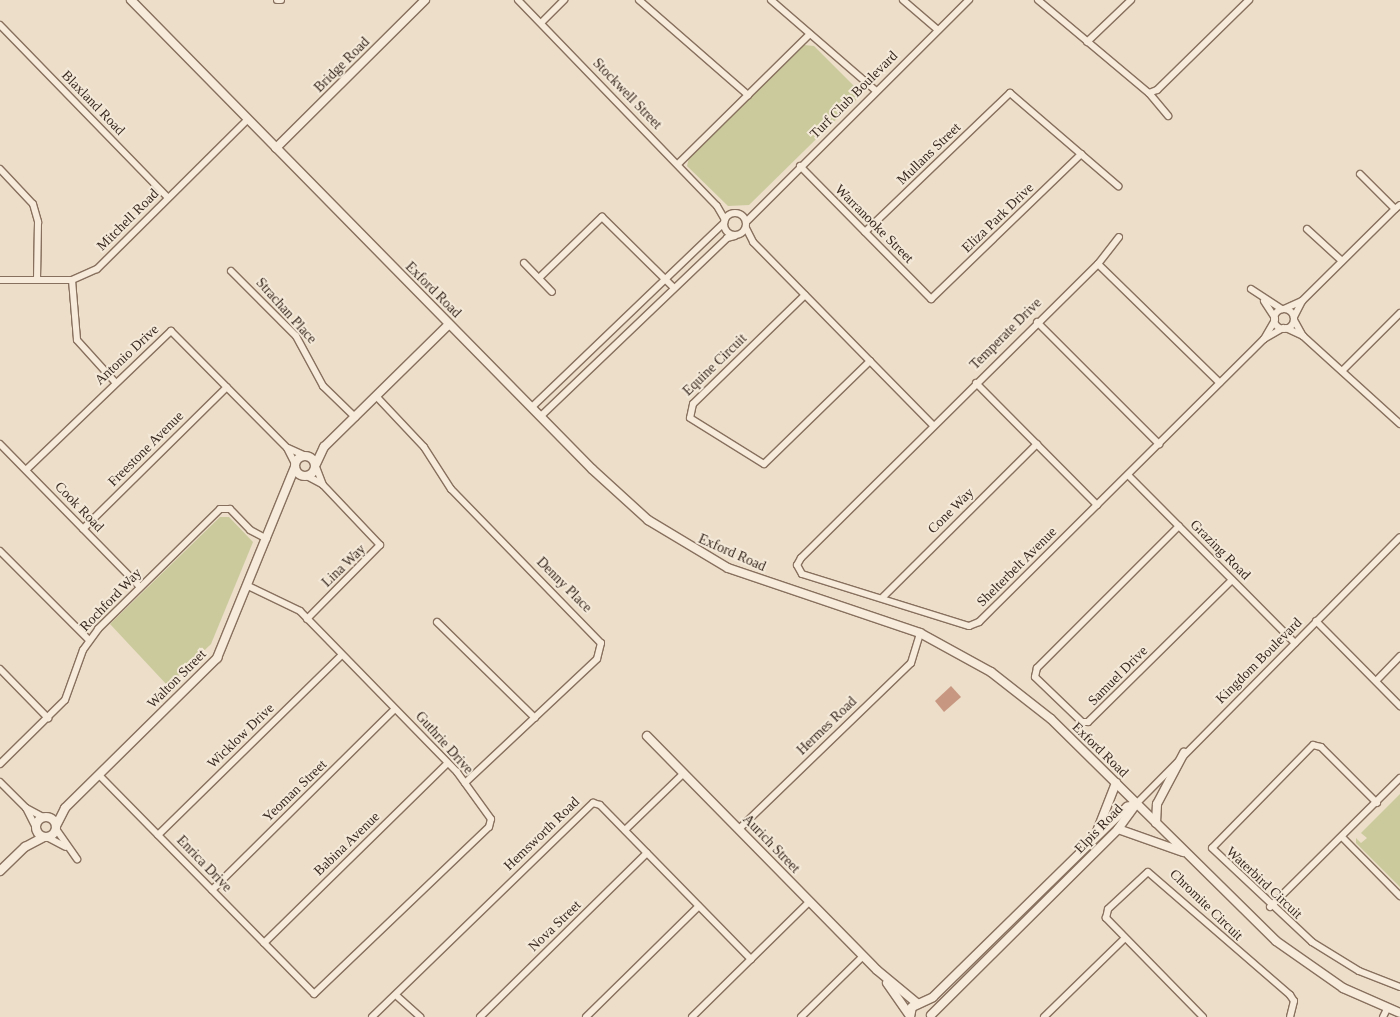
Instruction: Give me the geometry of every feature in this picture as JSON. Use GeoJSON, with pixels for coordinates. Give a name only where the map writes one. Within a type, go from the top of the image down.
{"type":"FeatureCollection","features":[{"type":"Feature","properties":{"kind":"street","name":"Exford Road"},"geometry":{"type":"LineString","coordinates":[[131,0],[620,495],[687,547],[755,579],[920,633],[963,654],[1026,697],[1297,958],[1343,988],[1397,1014]]}},
{"type":"Feature","properties":{"kind":"street","name":"Bridge Road"},"geometry":{"type":"LineString","coordinates":[[276,148],[425,0]]}},
{"type":"Feature","properties":{"kind":"street","name":"Stockwell Street"},"geometry":{"type":"LineString","coordinates":[[518,0],[678,164],[717,206],[726,230],[737,235]]}},
{"type":"Feature","properties":{"kind":"street"},"geometry":{"type":"LineString","coordinates":[[541,23],[564,0]]}},
{"type":"Feature","properties":{"kind":"street"},"geometry":{"type":"LineString","coordinates":[[639,0],[748,95]]}},
{"type":"Feature","properties":{"kind":"street"},"geometry":{"type":"LineString","coordinates":[[771,0],[875,90]]}},
{"type":"Feature","properties":{"kind":"street"},"geometry":{"type":"LineString","coordinates":[[904,0],[938,30]]}},
{"type":"Feature","properties":{"kind":"street","name":"Turf Club Boulevard"},"geometry":{"type":"LineString","coordinates":[[737,235],[758,208],[875,90],[969,0]]}},
{"type":"Feature","properties":{"kind":"street"},"geometry":{"type":"LineString","coordinates":[[1038,0],[1148,93],[1168,116]]}},
{"type":"Feature","properties":{"kind":"street"},"geometry":{"type":"LineString","coordinates":[[1087,42],[1131,0]]}},
{"type":"Feature","properties":{"kind":"street"},"geometry":{"type":"LineString","coordinates":[[1148,93],[1249,0]]}},
{"type":"Feature","properties":{"kind":"street","name":"Blaxland Road"},"geometry":{"type":"LineString","coordinates":[[0,25],[168,198]]}},
{"type":"Feature","properties":{"kind":"street"},"geometry":{"type":"LineString","coordinates":[[678,164],[810,34]]}},
{"type":"Feature","properties":{"kind":"street","name":"Mullans Street"},"geometry":{"type":"LineString","coordinates":[[865,232],[1010,93],[1081,154]]}},
{"type":"Feature","properties":{"kind":"street","name":"Mitchell Road"},"geometry":{"type":"LineString","coordinates":[[0,280],[72,280],[97,269],[248,119]]}},
{"type":"Feature","properties":{"kind":"street"},"geometry":{"type":"LineString","coordinates":[[1081,154],[1118,186]]}},
{"type":"Feature","properties":{"kind":"street","name":"Eliza Park Drive"},"geometry":{"type":"LineString","coordinates":[[931,299],[1081,154]]}},
{"type":"Feature","properties":{"kind":"street","name":"Warranooke Street"},"geometry":{"type":"LineString","coordinates":[[800,166],[931,299]]}},
{"type":"Feature","properties":{"kind":"street"},"geometry":{"type":"LineString","coordinates":[[0,169],[33,204],[38,222],[37,280]]}},
{"type":"Feature","properties":{"kind":"street"},"geometry":{"type":"LineString","coordinates":[[1294,319],[1302,301],[1398,207],[1360,174]]}},
{"type":"Feature","properties":{"kind":"street","name":"Stockwell Street"},"geometry":{"type":"LineString","coordinates":[[717,206],[737,213]]}},
{"type":"Feature","properties":{"kind":"street","name":"Turf Club Boulevard"},"geometry":{"type":"LineString","coordinates":[[724,222],[737,213],[758,208]]}},
{"type":"Feature","properties":{"kind":"street"},"geometry":{"type":"LineString","coordinates":[[737,213],[746,225],[753,242]]}},
{"type":"Feature","properties":{"kind":"street"},"geometry":{"type":"LineString","coordinates":[[539,278],[595,220],[602,217],[674,288]]}},
{"type":"Feature","properties":{"kind":"street"},"geometry":{"type":"LineString","coordinates":[[533,406],[724,222]]}},
{"type":"Feature","properties":{"kind":"street"},"geometry":{"type":"LineString","coordinates":[[1307,229],[1342,261]]}},
{"type":"Feature","properties":{"kind":"street"},"geometry":{"type":"LineString","coordinates":[[542,415],[674,288],[737,235],[753,242],[933,425]]}},
{"type":"Feature","properties":{"kind":"street","name":"Temperate Drive"},"geometry":{"type":"LineString","coordinates":[[933,425],[1098,264],[1119,238]]}},
{"type":"Feature","properties":{"kind":"street"},"geometry":{"type":"LineString","coordinates":[[524,263],[552,292]]}},
{"type":"Feature","properties":{"kind":"street"},"geometry":{"type":"LineString","coordinates":[[1098,264],[1220,383]]}},
{"type":"Feature","properties":{"kind":"street","name":"Strachan Place"},"geometry":{"type":"LineString","coordinates":[[231,271],[296,336],[323,386],[355,417]]}},
{"type":"Feature","properties":{"kind":"street"},"geometry":{"type":"LineString","coordinates":[[72,280],[77,340],[115,382]]}},
{"type":"Feature","properties":{"kind":"street"},"geometry":{"type":"LineString","coordinates":[[1251,289],[1264,301],[1275,319],[1284,328],[1303,336],[1400,423]]}},
{"type":"Feature","properties":{"kind":"street","name":"Equine Circuit"},"geometry":{"type":"LineString","coordinates":[[805,295],[693,404],[690,418],[764,464],[870,361]]}},
{"type":"Feature","properties":{"kind":"street"},"geometry":{"type":"LineString","coordinates":[[1264,301],[1283,309],[1294,319],[1303,336]]}},
{"type":"Feature","properties":{"kind":"street"},"geometry":{"type":"LineString","coordinates":[[1283,309],[1302,301]]}},
{"type":"Feature","properties":{"kind":"street","name":"Shelterbelt Avenue"},"geometry":{"type":"LineString","coordinates":[[1264,339],[1283,309]]}},
{"type":"Feature","properties":{"kind":"street"},"geometry":{"type":"LineString","coordinates":[[1342,371],[1400,312]]}},
{"type":"Feature","properties":{"kind":"street","name":"Shelterbelt Avenue"},"geometry":{"type":"LineString","coordinates":[[933,425],[797,565],[802,574],[883,597],[970,626],[979,622],[1264,339],[1284,328],[1294,319]]}},
{"type":"Feature","properties":{"kind":"street"},"geometry":{"type":"LineString","coordinates":[[1037,322],[1159,444]]}},
{"type":"Feature","properties":{"kind":"street"},"geometry":{"type":"LineString","coordinates":[[290,485],[305,476],[316,466],[324,448],[449,324]]}},
{"type":"Feature","properties":{"kind":"street","name":"Antonio Drive"},"geometry":{"type":"LineString","coordinates":[[26,470],[115,382],[171,331],[287,448],[295,466]]}},
{"type":"Feature","properties":{"kind":"street"},"geometry":{"type":"LineString","coordinates":[[976,382],[1097,505]]}},
{"type":"Feature","properties":{"kind":"street","name":"Freestone Avenue"},"geometry":{"type":"LineString","coordinates":[[83,529],[227,387]]}},
{"type":"Feature","properties":{"kind":"street","name":"Denny Place"},"geometry":{"type":"LineString","coordinates":[[376,396],[424,447],[451,489],[600,638],[597,659],[464,784]]}},
{"type":"Feature","properties":{"kind":"street","name":"Cook Road"},"geometry":{"type":"LineString","coordinates":[[0,444],[140,587]]}},
{"type":"Feature","properties":{"kind":"street","name":"Cone Way"},"geometry":{"type":"LineString","coordinates":[[883,597],[1036,444]]}},
{"type":"Feature","properties":{"kind":"street","name":"Antonio Drive"},"geometry":{"type":"LineString","coordinates":[[287,448],[305,456]]}},
{"type":"Feature","properties":{"kind":"street"},"geometry":{"type":"LineString","coordinates":[[305,476],[295,466],[305,456],[324,448]]}},
{"type":"Feature","properties":{"kind":"street"},"geometry":{"type":"LineString","coordinates":[[305,456],[316,466]]}},
{"type":"Feature","properties":{"kind":"street","name":"Walton Street"},"geometry":{"type":"LineString","coordinates":[[46,837],[56,827],[65,808],[217,658],[290,485],[295,466]]}},
{"type":"Feature","properties":{"kind":"street","name":"Lina Way"},"geometry":{"type":"LineString","coordinates":[[316,466],[323,485]]}},
{"type":"Feature","properties":{"kind":"street","name":"Grazing Road"},"geometry":{"type":"LineString","coordinates":[[1128,475],[1295,642]]}},
{"type":"Feature","properties":{"kind":"street","name":"Lina Way"},"geometry":{"type":"LineString","coordinates":[[305,476],[323,485],[380,545],[307,619]]}},
{"type":"Feature","properties":{"kind":"street","name":"Rochford Way"},"geometry":{"type":"LineString","coordinates":[[0,764],[48,718],[68,695],[89,640],[220,509],[230,509],[250,530],[267,539]]}},
{"type":"Feature","properties":{"kind":"street","name":"Samuel Drive"},"geometry":{"type":"LineString","coordinates":[[1179,526],[1033,673],[1082,722],[1091,720],[1232,580]]}},
{"type":"Feature","properties":{"kind":"street","name":"Kingdom Boulevard"},"geometry":{"type":"LineString","coordinates":[[1136,804],[1184,752],[1400,537]]}},
{"type":"Feature","properties":{"kind":"street"},"geometry":{"type":"LineString","coordinates":[[0,551],[89,640]]}},
{"type":"Feature","properties":{"kind":"street","name":"Guthrie Drive"},"geometry":{"type":"LineString","coordinates":[[248,586],[289,602],[307,619],[448,763],[492,818],[489,827],[314,994],[290,970]]}},
{"type":"Feature","properties":{"kind":"street"},"geometry":{"type":"LineString","coordinates":[[1316,621],[1400,706]]}},
{"type":"Feature","properties":{"kind":"street"},"geometry":{"type":"LineString","coordinates":[[438,622],[535,718]]}},
{"type":"Feature","properties":{"kind":"street","name":"Hermes Road"},"geometry":{"type":"LineString","coordinates":[[739,829],[911,663],[920,633]]}},
{"type":"Feature","properties":{"kind":"street","name":"Wicklow Drive"},"geometry":{"type":"LineString","coordinates":[[158,835],[342,654]]}},
{"type":"Feature","properties":{"kind":"street"},"geometry":{"type":"LineString","coordinates":[[1376,681],[1400,656]]}},
{"type":"Feature","properties":{"kind":"street"},"geometry":{"type":"LineString","coordinates":[[0,669],[48,718]]}},
{"type":"Feature","properties":{"kind":"street","name":"Yeoman Street"},"geometry":{"type":"LineString","coordinates":[[212,890],[396,709]]}},
{"type":"Feature","properties":{"kind":"street","name":"Aurich Street"},"geometry":{"type":"LineString","coordinates":[[647,736],[864,956],[877,970],[909,1016]]}},
{"type":"Feature","properties":{"kind":"street","name":"Waterbird Circuit"},"geometry":{"type":"LineString","coordinates":[[1377,803],[1321,747],[1309,748],[1212,844],[1215,853],[1270,907],[1333,957],[1400,987]]}},
{"type":"Feature","properties":{"kind":"street"},"geometry":{"type":"LineString","coordinates":[[1156,823],[1157,804],[1184,752]]}},
{"type":"Feature","properties":{"kind":"street","name":"Babina Avenue"},"geometry":{"type":"LineString","coordinates":[[264,943],[448,763]]}},
{"type":"Feature","properties":{"kind":"street"},"geometry":{"type":"LineString","coordinates":[[625,830],[684,773]]}},
{"type":"Feature","properties":{"kind":"street","name":"Enrica Drive"},"geometry":{"type":"LineString","coordinates":[[99,775],[290,970]]}},
{"type":"Feature","properties":{"kind":"street"},"geometry":{"type":"LineString","coordinates":[[1270,907],[1377,803],[1400,778]]}},
{"type":"Feature","properties":{"kind":"street"},"geometry":{"type":"LineString","coordinates":[[0,782],[26,808],[44,817],[56,827],[66,847],[78,859]]}},
{"type":"Feature","properties":{"kind":"street"},"geometry":{"type":"LineString","coordinates":[[1092,841],[1116,783]]}},
{"type":"Feature","properties":{"kind":"street","name":"Elpis Road"},"geometry":{"type":"LineString","coordinates":[[931,1016],[1118,829],[1136,804]]}},
{"type":"Feature","properties":{"kind":"street","name":"Elpis Road"},"geometry":{"type":"LineString","coordinates":[[909,1016],[919,1004],[1127,807],[1136,804]]}},
{"type":"Feature","properties":{"kind":"street","name":"Hemsworth Road"},"geometry":{"type":"LineString","coordinates":[[372,1017],[398,997],[589,805],[600,805],[751,959]]}},
{"type":"Feature","properties":{"kind":"street"},"geometry":{"type":"LineString","coordinates":[[26,808],[35,828],[46,837],[66,847]]}},
{"type":"Feature","properties":{"kind":"street","name":"Walton Street"},"geometry":{"type":"LineString","coordinates":[[44,817],[65,808]]}},
{"type":"Feature","properties":{"kind":"street"},"geometry":{"type":"LineString","coordinates":[[25,847],[35,828],[44,817]]}},
{"type":"Feature","properties":{"kind":"street"},"geometry":{"type":"LineString","coordinates":[[1118,829],[1187,854]]}},
{"type":"Feature","properties":{"kind":"street"},"geometry":{"type":"LineString","coordinates":[[0,871],[25,847],[46,837]]}},
{"type":"Feature","properties":{"kind":"street"},"geometry":{"type":"LineString","coordinates":[[1342,837],[1400,896]]}},
{"type":"Feature","properties":{"kind":"street","name":"Nova Street"},"geometry":{"type":"LineString","coordinates":[[480,1017],[647,853]]}},
{"type":"Feature","properties":{"kind":"street","name":"Chromite Circuit"},"geometry":{"type":"LineString","coordinates":[[1203,1017],[1108,921],[1106,912],[1144,874],[1153,872],[1238,954],[1287,992],[1294,1001],[1290,1017]]}},
{"type":"Feature","properties":{"kind":"street"},"geometry":{"type":"LineString","coordinates":[[692,1017],[810,901]]}},
{"type":"Feature","properties":{"kind":"street"},"geometry":{"type":"LineString","coordinates":[[586,1017],[699,906]]}},
{"type":"Feature","properties":{"kind":"street"},"geometry":{"type":"LineString","coordinates":[[1044,1017],[1125,938]]}},
{"type":"Feature","properties":{"kind":"street"},"geometry":{"type":"LineString","coordinates":[[802,1017],[864,956]]}},
{"type":"Feature","properties":{"kind":"street","name":"Aurich Street"},"geometry":{"type":"LineString","coordinates":[[877,970],[931,1016]]}},
{"type":"Feature","properties":{"kind":"street"},"geometry":{"type":"LineString","coordinates":[[398,997],[420,1017]]}},
{"type":"Feature","properties":{"kind":"street"},"geometry":{"type":"LineString","coordinates":[[1383,1017],[1387,1009]]}},
{"type":"Feature","properties":{"kind":"green space"},"geometry":{"type":"Polygon","coordinates":[[[804,45],[814,46],[862,94],[749,205],[728,206],[687,166],[689,158],[804,45]]]}},
{"type":"Feature","properties":{"kind":"green space"},"geometry":{"type":"Polygon","coordinates":[[[220,517],[229,517],[253,542],[211,644],[168,686],[110,624],[220,517]]]}},
{"type":"Feature","properties":{"kind":"green space"},"geometry":{"type":"Polygon","coordinates":[[[1400,794],[1400,887],[1356,843],[1356,838],[1361,843],[1367,838],[1361,833],[1400,794]]]}},
{"type":"Feature","properties":{"kind":"building"},"geometry":{"type":"Polygon","coordinates":[[[951,686],[961,697],[944,712],[935,701],[951,686]]]}}]}
